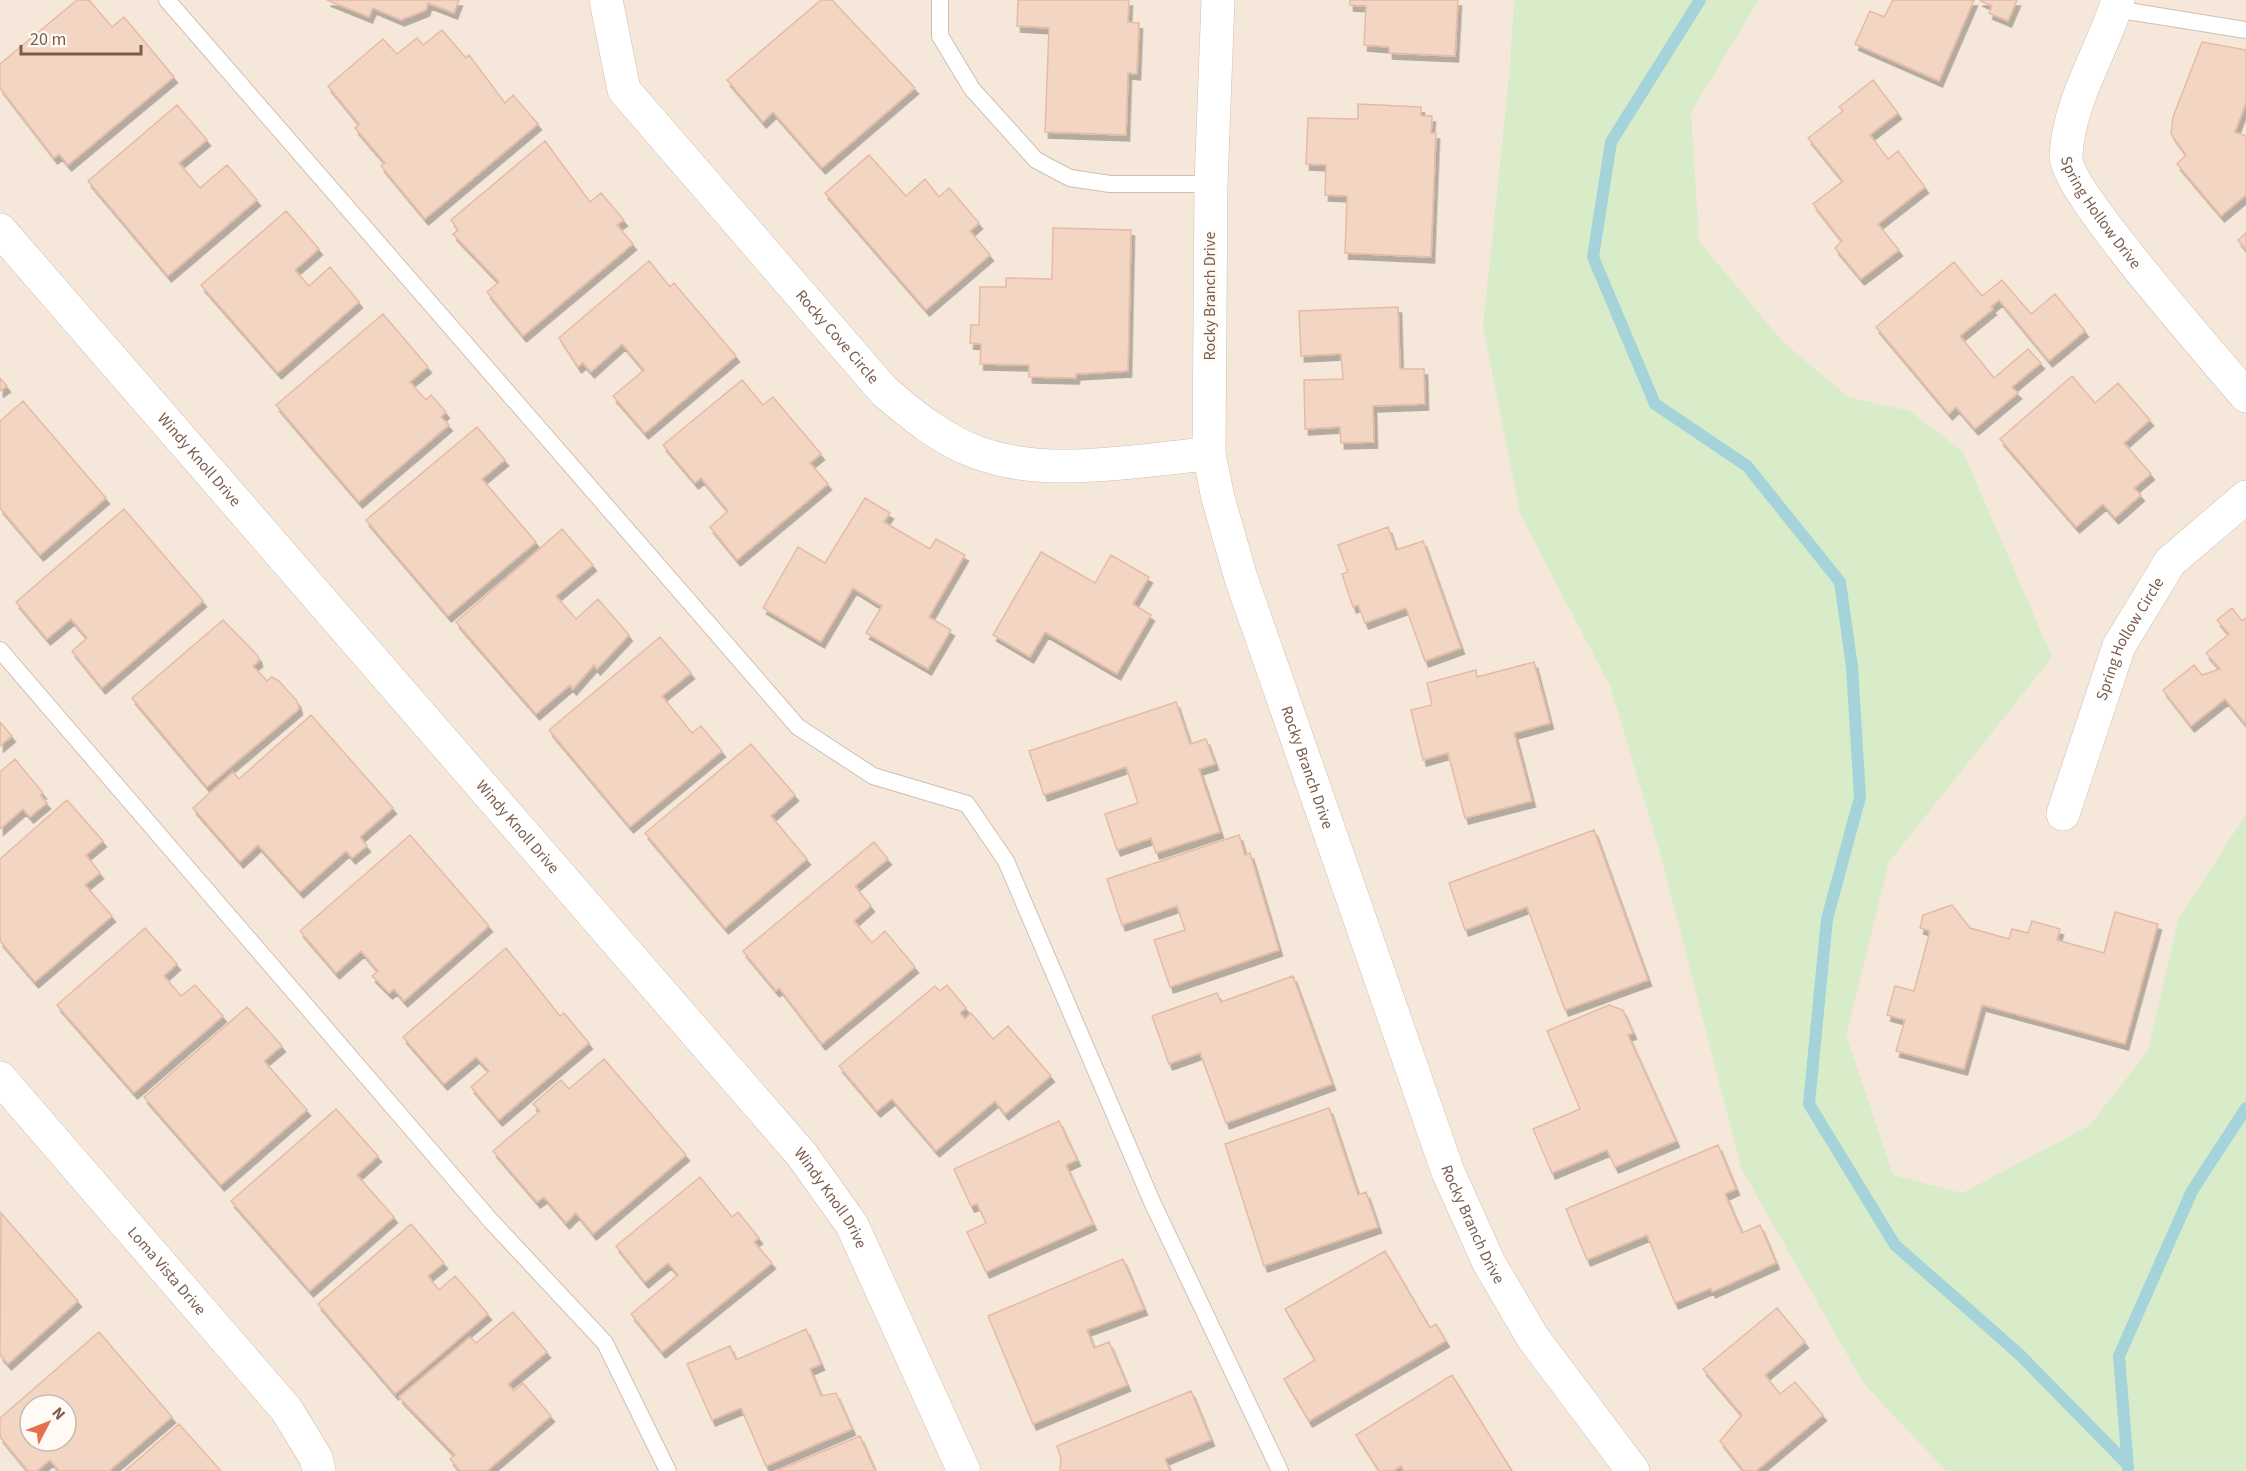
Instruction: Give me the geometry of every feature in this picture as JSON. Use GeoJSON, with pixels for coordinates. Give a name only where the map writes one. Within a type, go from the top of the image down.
{"type":"FeatureCollection","features":[{"type":"Feature","properties":{"kind":"street","name":"Rocky Cove Circle"},"geometry":{"type":"LineString","coordinates":[[606,0],[624,90],[884,391],[927,427],[976,453],[1045,467],[1209,454]]}},
{"type":"Feature","properties":{"kind":"street","name":"Rocky Branch Drive"},"geometry":{"type":"LineString","coordinates":[[1218,0],[1211,184],[1209,454],[1218,498],[1241,578],[1448,1172],[1489,1263],[1533,1338],[1633,1471]]}},
{"type":"Feature","properties":{"kind":"street","name":"Spring Hollow Drive"},"geometry":{"type":"LineString","coordinates":[[2117,4],[2075,106],[2065,158],[2096,216],[2246,396]]}},
{"type":"Feature","properties":{"kind":"street","name":"Windy Knoll Drive"},"geometry":{"type":"LineString","coordinates":[[0,230],[802,1155],[852,1225],[964,1471]]}},
{"type":"Feature","properties":{"kind":"street","name":"Spring Hollow Circle"},"geometry":{"type":"LineString","coordinates":[[2063,814],[2119,646],[2170,562],[2246,497]]}},
{"type":"Feature","properties":{"kind":"street","name":"Loma Vista Drive"},"geometry":{"type":"LineString","coordinates":[[0,1078],[286,1409],[316,1458],[319,1471]]}},
{"type":"Feature","properties":{"kind":"lane"},"geometry":{"type":"LineString","coordinates":[[167,0],[798,727],[873,776],[967,804],[1006,861],[1153,1204],[1280,1471]]}},
{"type":"Feature","properties":{"kind":"lane"},"geometry":{"type":"LineString","coordinates":[[940,0],[940,36],[972,89],[1036,160],[1070,178],[1110,184],[1211,184]]}},
{"type":"Feature","properties":{"kind":"lane"},"geometry":{"type":"LineString","coordinates":[[2117,4],[2246,30]]}},
{"type":"Feature","properties":{"kind":"lane"},"geometry":{"type":"LineString","coordinates":[[0,650],[491,1221],[605,1343],[668,1471]]}},
{"type":"Feature","properties":{"kind":"shaded area"},"geometry":{"type":"Polygon","coordinates":[[[0,0],[2246,0],[2246,1471],[0,1471],[0,0]]]}},
{"type":"Feature","properties":{"kind":"green space"},"geometry":{"type":"Polygon","coordinates":[[[1514,0],[1759,0],[1691,112],[1699,241],[1781,340],[1848,397],[1910,411],[1963,452],[2052,657],[1889,862],[1846,1035],[1893,1175],[1962,1193],[2089,1126],[2148,1051],[2178,920],[2246,814],[2246,1471],[1946,1471],[1864,1384],[1741,1168],[1661,856],[1610,686],[1520,514],[1483,327],[1510,68],[1514,0]]]}},
{"type":"Feature","properties":{"kind":"building"},"geometry":{"type":"Polygon","coordinates":[[[77,0],[89,0],[112,27],[124,17],[174,77],[68,165],[59,154],[54,158],[0,88],[0,64],[77,0]]]}},
{"type":"Feature","properties":{"kind":"building"},"geometry":{"type":"Polygon","coordinates":[[[327,0],[459,0],[454,13],[428,3],[426,10],[401,20],[373,8],[369,17],[327,0]]]}},
{"type":"Feature","properties":{"kind":"building"},"geometry":{"type":"Polygon","coordinates":[[[821,0],[832,0],[915,88],[822,168],[773,112],[763,122],[727,80],[821,0]]]}},
{"type":"Feature","properties":{"kind":"building"},"geometry":{"type":"Polygon","coordinates":[[[1018,0],[1129,0],[1128,22],[1139,23],[1137,74],[1128,73],[1126,135],[1045,132],[1049,28],[1017,26],[1018,0]]]}},
{"type":"Feature","properties":{"kind":"building"},"geometry":{"type":"Polygon","coordinates":[[[1350,0],[1458,0],[1455,56],[1389,53],[1389,47],[1364,45],[1366,6],[1350,5],[1350,0]]]}},
{"type":"Feature","properties":{"kind":"building"},"geometry":{"type":"Polygon","coordinates":[[[1893,0],[1974,0],[1939,81],[1855,44],[1870,11],[1884,17],[1893,0]]]}},
{"type":"Feature","properties":{"kind":"building"},"geometry":{"type":"Polygon","coordinates":[[[1979,0],[2017,0],[2008,21],[1989,13],[1992,6],[1979,0]]]}},
{"type":"Feature","properties":{"kind":"building"},"geometry":{"type":"Polygon","coordinates":[[[442,30],[466,58],[469,55],[505,103],[513,95],[538,124],[425,219],[381,166],[385,163],[355,128],[359,124],[328,86],[383,39],[397,54],[417,38],[423,45],[442,30]]]}},
{"type":"Feature","properties":{"kind":"building"},"geometry":{"type":"Polygon","coordinates":[[[2202,42],[2246,50],[2246,103],[2235,132],[2246,136],[2246,195],[2221,216],[2177,164],[2186,155],[2171,134],[2173,117],[2202,42]]]}},
{"type":"Feature","properties":{"kind":"building"},"geometry":{"type":"Polygon","coordinates":[[[1873,80],[1898,113],[1870,135],[1888,159],[1898,151],[1925,187],[1878,224],[1899,250],[1861,279],[1835,248],[1842,241],[1813,204],[1843,181],[1808,138],[1843,111],[1839,107],[1873,80]]]}},
{"type":"Feature","properties":{"kind":"building"},"geometry":{"type":"Polygon","coordinates":[[[1358,104],[1421,107],[1421,116],[1432,116],[1431,133],[1436,133],[1431,257],[1345,253],[1347,196],[1325,195],[1326,165],[1306,164],[1308,118],[1358,119],[1358,104]]]}},
{"type":"Feature","properties":{"kind":"building"},"geometry":{"type":"Polygon","coordinates":[[[177,105],[207,140],[179,163],[200,188],[227,165],[257,200],[168,276],[88,181],[177,105]]]}},
{"type":"Feature","properties":{"kind":"building"},"geometry":{"type":"Polygon","coordinates":[[[545,141],[590,202],[601,193],[624,220],[617,225],[633,244],[523,336],[487,292],[499,282],[453,234],[458,230],[451,220],[545,141]]]}},
{"type":"Feature","properties":{"kind":"building"},"geometry":{"type":"Polygon","coordinates":[[[869,155],[906,196],[925,179],[939,197],[949,188],[979,223],[970,231],[990,255],[926,310],[825,193],[869,155]]]}},
{"type":"Feature","properties":{"kind":"building"},"geometry":{"type":"Polygon","coordinates":[[[286,211],[319,249],[295,270],[309,286],[330,267],[359,302],[278,373],[201,285],[286,211]]]}},
{"type":"Feature","properties":{"kind":"building"},"geometry":{"type":"Polygon","coordinates":[[[1053,228],[1131,230],[1128,371],[1076,374],[1076,378],[1029,377],[1029,365],[980,364],[981,344],[970,343],[971,325],[979,325],[980,287],[1006,287],[1006,278],[1052,279],[1053,228]]]}},
{"type":"Feature","properties":{"kind":"building"},"geometry":{"type":"Polygon","coordinates":[[[2246,233],[2246,250],[2238,240],[2246,233]]]}},
{"type":"Feature","properties":{"kind":"building"},"geometry":{"type":"Polygon","coordinates":[[[649,261],[670,287],[674,283],[736,356],[645,433],[613,396],[644,370],[622,344],[591,372],[583,363],[578,367],[559,338],[649,261]]]}},
{"type":"Feature","properties":{"kind":"building"},"geometry":{"type":"Polygon","coordinates":[[[1954,262],[1982,296],[2002,280],[2031,314],[2055,294],[2085,331],[2049,361],[1999,300],[1991,307],[1993,309],[1960,336],[1994,378],[2028,349],[2041,363],[2012,387],[2018,393],[1975,429],[1956,407],[1949,414],[1876,327],[1954,262]]]}},
{"type":"Feature","properties":{"kind":"building"},"geometry":{"type":"Polygon","coordinates":[[[1398,307],[1400,369],[1424,369],[1425,404],[1373,406],[1374,442],[1341,443],[1340,427],[1305,429],[1304,380],[1343,379],[1341,354],[1301,356],[1299,311],[1398,307]]]}},
{"type":"Feature","properties":{"kind":"building"},"geometry":{"type":"Polygon","coordinates":[[[383,314],[428,367],[410,382],[426,400],[431,395],[446,412],[441,417],[449,425],[359,502],[276,405],[383,314]]]}},
{"type":"Feature","properties":{"kind":"building"},"geometry":{"type":"Polygon","coordinates":[[[2072,376],[2095,403],[2118,383],[2150,420],[2124,443],[2151,474],[2134,488],[2141,495],[2115,518],[2103,504],[2076,527],[2000,439],[2072,376]]]}},
{"type":"Feature","properties":{"kind":"building"},"geometry":{"type":"Polygon","coordinates":[[[0,378],[7,386],[0,391],[0,378]]]}},
{"type":"Feature","properties":{"kind":"building"},"geometry":{"type":"Polygon","coordinates":[[[742,380],[763,405],[773,397],[821,454],[810,463],[828,484],[737,560],[710,527],[728,511],[701,478],[695,483],[663,445],[742,380]]]}},
{"type":"Feature","properties":{"kind":"building"},"geometry":{"type":"Polygon","coordinates":[[[23,401],[106,498],[40,555],[0,508],[0,421],[23,401]]]}},
{"type":"Feature","properties":{"kind":"building"},"geometry":{"type":"Polygon","coordinates":[[[477,427],[505,460],[482,479],[536,542],[448,616],[366,520],[477,427]]]}},
{"type":"Feature","properties":{"kind":"building"},"geometry":{"type":"Polygon","coordinates":[[[865,498],[890,513],[884,522],[930,549],[936,539],[965,555],[929,617],[951,630],[928,669],[866,633],[882,606],[853,588],[821,642],[763,608],[798,547],[825,563],[865,498]]]}},
{"type":"Feature","properties":{"kind":"building"},"geometry":{"type":"Polygon","coordinates":[[[124,509],[203,601],[102,688],[72,651],[87,638],[71,619],[47,639],[16,602],[124,509]]]}},
{"type":"Feature","properties":{"kind":"building"},"geometry":{"type":"Polygon","coordinates":[[[1388,527],[1396,550],[1423,541],[1461,648],[1425,661],[1406,608],[1365,623],[1358,605],[1353,607],[1342,574],[1348,572],[1338,545],[1388,527]]]}},
{"type":"Feature","properties":{"kind":"building"},"geometry":{"type":"Polygon","coordinates":[[[562,529],[593,565],[556,596],[576,619],[598,599],[629,635],[597,669],[594,665],[573,689],[570,685],[536,714],[456,622],[562,529]]]}},
{"type":"Feature","properties":{"kind":"building"},"geometry":{"type":"Polygon","coordinates":[[[1041,552],[1095,583],[1111,555],[1149,577],[1133,604],[1151,615],[1117,674],[1045,632],[1030,657],[993,635],[1041,552]]]}},
{"type":"Feature","properties":{"kind":"building"},"geometry":{"type":"Polygon","coordinates":[[[2232,608],[2242,621],[2246,618],[2246,725],[2225,699],[2191,726],[2163,690],[2194,665],[2202,675],[2220,669],[2206,653],[2229,634],[2217,620],[2232,608]]]}},
{"type":"Feature","properties":{"kind":"building"},"geometry":{"type":"Polygon","coordinates":[[[223,620],[258,656],[259,661],[253,666],[267,681],[272,677],[279,681],[297,701],[299,709],[207,787],[132,698],[223,620]]]}},
{"type":"Feature","properties":{"kind":"building"},"geometry":{"type":"Polygon","coordinates":[[[660,637],[691,673],[662,696],[692,733],[701,726],[722,751],[630,827],[549,730],[660,637]]]}},
{"type":"Feature","properties":{"kind":"building"},"geometry":{"type":"Polygon","coordinates":[[[1534,662],[1550,723],[1514,733],[1532,801],[1465,818],[1448,753],[1423,760],[1411,710],[1432,705],[1427,683],[1476,670],[1477,677],[1534,662]]]}},
{"type":"Feature","properties":{"kind":"building"},"geometry":{"type":"Polygon","coordinates":[[[1176,702],[1190,744],[1206,739],[1215,764],[1199,769],[1220,832],[1156,853],[1151,838],[1117,850],[1105,814],[1138,803],[1126,767],[1044,795],[1029,751],[1176,702]]]}},
{"type":"Feature","properties":{"kind":"building"},"geometry":{"type":"Polygon","coordinates":[[[311,715],[393,808],[360,837],[367,846],[352,858],[346,851],[300,892],[258,845],[240,862],[193,808],[233,772],[239,779],[311,715]]]}},
{"type":"Feature","properties":{"kind":"building"},"geometry":{"type":"Polygon","coordinates":[[[0,722],[12,736],[0,746],[0,722]]]}},
{"type":"Feature","properties":{"kind":"building"},"geometry":{"type":"Polygon","coordinates":[[[751,744],[795,795],[771,816],[807,859],[725,928],[645,833],[751,744]]]}},
{"type":"Feature","properties":{"kind":"building"},"geometry":{"type":"Polygon","coordinates":[[[15,759],[43,793],[40,795],[47,803],[30,817],[23,809],[0,829],[0,772],[15,759]]]}},
{"type":"Feature","properties":{"kind":"building"},"geometry":{"type":"Polygon","coordinates":[[[67,800],[103,841],[86,855],[100,873],[85,885],[112,916],[35,982],[0,941],[0,859],[67,800]]]}},
{"type":"Feature","properties":{"kind":"building"},"geometry":{"type":"Polygon","coordinates":[[[1594,830],[1648,980],[1565,1010],[1527,907],[1465,930],[1449,883],[1594,830]]]}},
{"type":"Feature","properties":{"kind":"building"},"geometry":{"type":"Polygon","coordinates":[[[410,835],[489,926],[404,1001],[394,989],[389,993],[372,976],[378,971],[361,951],[336,973],[300,931],[410,835]]]}},
{"type":"Feature","properties":{"kind":"building"},"geometry":{"type":"Polygon","coordinates":[[[1239,835],[1245,855],[1250,853],[1279,950],[1170,987],[1154,940],[1185,930],[1177,906],[1122,925],[1107,879],[1239,835]]]}},
{"type":"Feature","properties":{"kind":"building"},"geometry":{"type":"Polygon","coordinates":[[[874,842],[888,859],[855,886],[871,906],[854,921],[872,943],[885,931],[915,967],[822,1044],[779,988],[776,991],[743,951],[874,842]]]}},
{"type":"Feature","properties":{"kind":"building"},"geometry":{"type":"Polygon","coordinates":[[[1952,905],[1970,928],[2009,939],[2012,929],[2028,933],[2032,921],[2060,929],[2057,940],[2104,953],[2115,912],[2158,924],[2125,1044],[1982,1005],[1964,1069],[1896,1051],[1905,1020],[1887,1015],[1895,986],[1914,991],[1930,931],[1920,928],[1923,915],[1952,905]]]}},
{"type":"Feature","properties":{"kind":"building"},"geometry":{"type":"Polygon","coordinates":[[[145,928],[177,964],[164,976],[181,996],[195,985],[223,1016],[134,1093],[57,1005],[145,928]]]}},
{"type":"Feature","properties":{"kind":"building"},"geometry":{"type":"Polygon","coordinates":[[[506,948],[560,1016],[564,1013],[589,1043],[499,1120],[471,1087],[489,1071],[476,1057],[444,1084],[403,1037],[506,948]]]}},
{"type":"Feature","properties":{"kind":"building"},"geometry":{"type":"Polygon","coordinates":[[[1293,976],[1332,1084],[1226,1123],[1200,1053],[1169,1064],[1152,1016],[1217,993],[1221,1002],[1293,976]]]}},
{"type":"Feature","properties":{"kind":"building"},"geometry":{"type":"Polygon","coordinates":[[[947,985],[966,1008],[960,1013],[965,1019],[971,1013],[993,1039],[1008,1026],[1051,1076],[1005,1114],[995,1101],[936,1151],[892,1099],[877,1111],[839,1066],[935,986],[940,991],[947,985]]]}},
{"type":"Feature","properties":{"kind":"building"},"geometry":{"type":"Polygon","coordinates":[[[1609,1005],[1623,1010],[1633,1033],[1628,1035],[1676,1141],[1615,1167],[1607,1150],[1552,1173],[1533,1129],[1580,1109],[1547,1031],[1609,1005]]]}},
{"type":"Feature","properties":{"kind":"building"},"geometry":{"type":"Polygon","coordinates":[[[247,1007],[282,1046],[264,1061],[307,1110],[221,1185],[144,1097],[247,1007]]]}},
{"type":"Feature","properties":{"kind":"building"},"geometry":{"type":"Polygon","coordinates":[[[604,1059],[686,1155],[593,1234],[576,1213],[566,1223],[544,1197],[537,1202],[493,1151],[540,1111],[533,1104],[561,1080],[569,1089],[604,1059]]]}},
{"type":"Feature","properties":{"kind":"building"},"geometry":{"type":"Polygon","coordinates":[[[1329,1108],[1358,1195],[1366,1192],[1378,1227],[1264,1266],[1225,1144],[1329,1108]]]}},
{"type":"Feature","properties":{"kind":"building"},"geometry":{"type":"Polygon","coordinates":[[[336,1109],[378,1156],[357,1175],[394,1217],[310,1291],[231,1201],[336,1109]]]}},
{"type":"Feature","properties":{"kind":"building"},"geometry":{"type":"Polygon","coordinates":[[[1059,1121],[1077,1160],[1066,1165],[1093,1224],[986,1272],[967,1232],[986,1223],[977,1204],[971,1206],[954,1169],[1059,1121]]]}},
{"type":"Feature","properties":{"kind":"building"},"geometry":{"type":"Polygon","coordinates":[[[1718,1145],[1736,1189],[1725,1194],[1742,1233],[1760,1225],[1776,1263],[1712,1292],[1711,1288],[1675,1303],[1647,1235],[1587,1260],[1566,1209],[1718,1145]]]}},
{"type":"Feature","properties":{"kind":"building"},"geometry":{"type":"Polygon","coordinates":[[[700,1177],[732,1217],[738,1212],[759,1238],[754,1242],[772,1263],[662,1352],[631,1314],[678,1275],[668,1263],[645,1282],[616,1246],[700,1177]]]}},
{"type":"Feature","properties":{"kind":"building"},"geometry":{"type":"Polygon","coordinates":[[[1,1213],[78,1301],[8,1364],[0,1355],[1,1213]]]}},
{"type":"Feature","properties":{"kind":"building"},"geometry":{"type":"Polygon","coordinates":[[[411,1224],[444,1263],[428,1276],[439,1290],[455,1276],[488,1314],[395,1394],[318,1304],[411,1224]]]}},
{"type":"Feature","properties":{"kind":"building"},"geometry":{"type":"Polygon","coordinates":[[[1385,1251],[1430,1328],[1436,1324],[1446,1341],[1309,1421],[1284,1379],[1315,1360],[1285,1309],[1385,1251]]]}},
{"type":"Feature","properties":{"kind":"building"},"geometry":{"type":"Polygon","coordinates":[[[1123,1259],[1144,1309],[1087,1330],[1094,1348],[1109,1342],[1127,1385],[1033,1424],[988,1316],[1123,1259]]]}},
{"type":"Feature","properties":{"kind":"building"},"geometry":{"type":"Polygon","coordinates":[[[1777,1308],[1805,1342],[1765,1375],[1780,1394],[1795,1382],[1823,1415],[1756,1471],[1744,1471],[1720,1441],[1742,1415],[1703,1369],[1777,1308]]]}},
{"type":"Feature","properties":{"kind":"building"},"geometry":{"type":"Polygon","coordinates":[[[513,1312],[547,1352],[508,1384],[514,1391],[523,1383],[551,1416],[487,1471],[460,1471],[450,1459],[455,1455],[399,1397],[470,1337],[476,1343],[513,1312]]]}},
{"type":"Feature","properties":{"kind":"building"},"geometry":{"type":"Polygon","coordinates":[[[806,1329],[821,1364],[810,1369],[821,1396],[836,1393],[852,1429],[766,1466],[741,1408],[712,1420],[687,1364],[730,1346],[736,1360],[806,1329]]]}},
{"type":"Feature","properties":{"kind":"building"},"geometry":{"type":"Polygon","coordinates":[[[99,1332],[172,1417],[109,1471],[59,1471],[50,1460],[37,1471],[28,1471],[0,1437],[0,1418],[18,1402],[18,1453],[78,1453],[78,1393],[29,1393],[99,1332]]]}},
{"type":"Feature","properties":{"kind":"building"},"geometry":{"type":"Polygon","coordinates":[[[1452,1375],[1512,1471],[1404,1471],[1401,1466],[1393,1471],[1379,1471],[1356,1435],[1452,1375]]]}},
{"type":"Feature","properties":{"kind":"building"},"geometry":{"type":"Polygon","coordinates":[[[1191,1391],[1211,1440],[1165,1459],[1170,1471],[1060,1471],[1061,1459],[1057,1446],[1191,1391]]]}},
{"type":"Feature","properties":{"kind":"building"},"geometry":{"type":"Polygon","coordinates":[[[179,1424],[221,1471],[125,1471],[179,1424]]]}},
{"type":"Feature","properties":{"kind":"building"},"geometry":{"type":"Polygon","coordinates":[[[860,1436],[875,1471],[776,1471],[860,1436]]]}},
{"type":"Feature","properties":{"kind":"waterway"},"geometry":{"type":"LineString","coordinates":[[1700,0],[1611,142],[1593,257],[1655,404],[1747,466],[1840,582],[1852,667],[1860,797],[1827,919],[1809,1104],[1895,1245],[2019,1354],[2128,1465]]}},
{"type":"Feature","properties":{"kind":"waterway"},"geometry":{"type":"LineString","coordinates":[[2128,1468],[2119,1356],[2192,1191],[2246,1108]]}}]}
